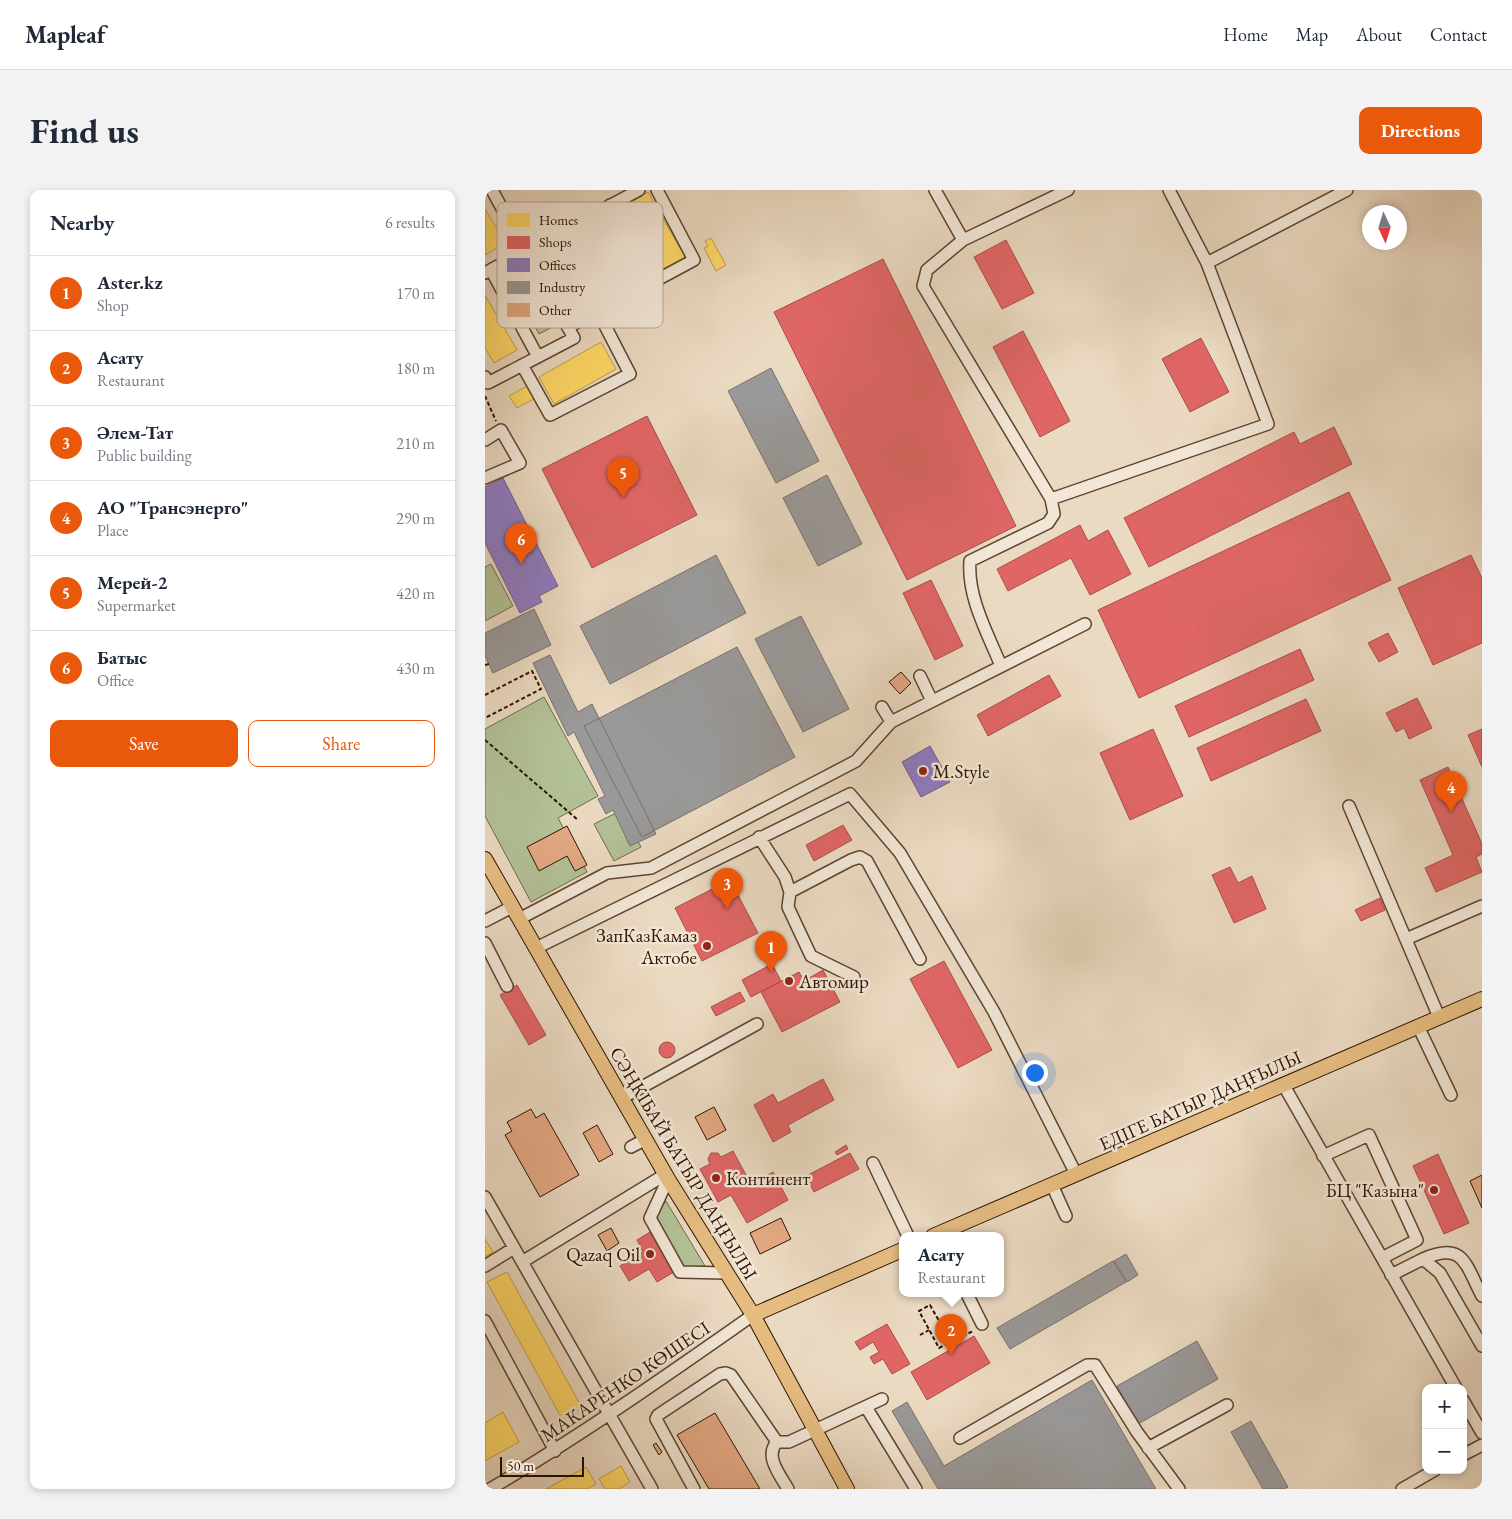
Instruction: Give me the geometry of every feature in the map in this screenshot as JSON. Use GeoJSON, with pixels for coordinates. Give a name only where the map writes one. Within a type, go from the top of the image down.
{"type":"FeatureCollection","features":[{"type":"Feature","properties":{"kind":"main road","name":"СӘҢКІБАЙ БАТЫР ДАҢҒЫЛЫ"},"geometry":{"type":"LineString","coordinates":[[485,859],[667,1177],[725,1273],[753,1315],[847,1489]]}},
{"type":"Feature","properties":{"kind":"main road","name":"ЕДІГЕ БАТЫР ДАҢҒЫЛЫ"},"geometry":{"type":"LineString","coordinates":[[945,1232],[1482,999]]}},
{"type":"Feature","properties":{"kind":"main road"},"geometry":{"type":"LineString","coordinates":[[753,1315],[899,1254]]}},
{"type":"Feature","properties":{"kind":"street"},"geometry":{"type":"LineString","coordinates":[[492,190],[498,202]]}},
{"type":"Feature","properties":{"kind":"street"},"geometry":{"type":"LineString","coordinates":[[617,202],[639,190]]}},
{"type":"Feature","properties":{"kind":"street"},"geometry":{"type":"LineString","coordinates":[[657,190],[694,260],[663,277]]}},
{"type":"Feature","properties":{"kind":"street"},"geometry":{"type":"LineString","coordinates":[[935,190],[963,240]]}},
{"type":"Feature","properties":{"kind":"street"},"geometry":{"type":"LineString","coordinates":[[1001,666],[976,603],[970,577],[970,561],[1049,523],[1054,514],[1051,499],[923,286],[927,270],[963,240],[1068,190]]}},
{"type":"Feature","properties":{"kind":"street"},"geometry":{"type":"LineString","coordinates":[[1051,499],[1268,424],[1207,263],[1169,190]]}},
{"type":"Feature","properties":{"kind":"street"},"geometry":{"type":"LineString","coordinates":[[1207,263],[1347,190]]}},
{"type":"Feature","properties":{"kind":"street"},"geometry":{"type":"LineString","coordinates":[[488,272],[497,287]]}},
{"type":"Feature","properties":{"kind":"street"},"geometry":{"type":"LineString","coordinates":[[521,328],[538,357]]}},
{"type":"Feature","properties":{"kind":"street"},"geometry":{"type":"LineString","coordinates":[[485,377],[488,383],[574,338],[569,328]]}},
{"type":"Feature","properties":{"kind":"street"},"geometry":{"type":"LineString","coordinates":[[522,365],[550,415],[630,374],[606,328]]}},
{"type":"Feature","properties":{"kind":"street"},"geometry":{"type":"LineString","coordinates":[[485,440],[501,430],[520,464],[485,478]]}},
{"type":"Feature","properties":{"kind":"street"},"geometry":{"type":"LineString","coordinates":[[519,919],[607,873],[651,868],[856,761],[891,722],[1085,624]]}},
{"type":"Feature","properties":{"kind":"street"},"geometry":{"type":"LineString","coordinates":[[920,676],[932,701]]}},
{"type":"Feature","properties":{"kind":"street"},"geometry":{"type":"LineString","coordinates":[[882,707],[891,722]]}},
{"type":"Feature","properties":{"kind":"street"},"geometry":{"type":"LineString","coordinates":[[536,948],[850,794],[900,852],[994,1012],[1076,1174]]}},
{"type":"Feature","properties":{"kind":"street"},"geometry":{"type":"LineString","coordinates":[[1349,806],[1439,1017]]}},
{"type":"Feature","properties":{"kind":"street"},"geometry":{"type":"LineString","coordinates":[[759,837],[778,865],[791,892],[788,907],[811,956],[854,977]]}},
{"type":"Feature","properties":{"kind":"street"},"geometry":{"type":"LineString","coordinates":[[791,892],[860,857],[867,861],[920,959]]}},
{"type":"Feature","properties":{"kind":"street"},"geometry":{"type":"LineString","coordinates":[[487,919],[512,906]]}},
{"type":"Feature","properties":{"kind":"street"},"geometry":{"type":"LineString","coordinates":[[1407,939],[1482,906]]}},
{"type":"Feature","properties":{"kind":"street"},"geometry":{"type":"LineString","coordinates":[[485,943],[507,986]]}},
{"type":"Feature","properties":{"kind":"street"},"geometry":{"type":"LineString","coordinates":[[622,1098],[757,1024]]}},
{"type":"Feature","properties":{"kind":"street"},"geometry":{"type":"LineString","coordinates":[[1418,1026],[1451,1095]]}},
{"type":"Feature","properties":{"kind":"street"},"geometry":{"type":"LineString","coordinates":[[1283,1084],[1454,1384]]}},
{"type":"Feature","properties":{"kind":"street"},"geometry":{"type":"LineString","coordinates":[[1323,1156],[1369,1135],[1417,1240],[1382,1258]]}},
{"type":"Feature","properties":{"kind":"street"},"geometry":{"type":"LineString","coordinates":[[631,1147],[646,1139]]}},
{"type":"Feature","properties":{"kind":"street"},"geometry":{"type":"LineString","coordinates":[[873,1163],[907,1232]]}},
{"type":"Feature","properties":{"kind":"street"},"geometry":{"type":"LineString","coordinates":[[522,1262],[667,1177]]}},
{"type":"Feature","properties":{"kind":"street"},"geometry":{"type":"LineString","coordinates":[[667,1177],[650,1218],[680,1272],[725,1273]]}},
{"type":"Feature","properties":{"kind":"street"},"geometry":{"type":"LineString","coordinates":[[1052,1185],[1066,1216]]}},
{"type":"Feature","properties":{"kind":"street"},"geometry":{"type":"LineString","coordinates":[[485,1197],[652,1489]]}},
{"type":"Feature","properties":{"kind":"street"},"geometry":{"type":"LineString","coordinates":[[485,1266],[514,1248]]}},
{"type":"Feature","properties":{"kind":"street"},"geometry":{"type":"LineString","coordinates":[[1391,1275],[1437,1253],[1450,1252],[1462,1258],[1482,1296]]}},
{"type":"Feature","properties":{"kind":"street"},"geometry":{"type":"LineString","coordinates":[[1423,1260],[1440,1273],[1482,1346]]}},
{"type":"Feature","properties":{"kind":"street"},"geometry":{"type":"LineString","coordinates":[[968,1297],[977,1328]]}},
{"type":"Feature","properties":{"kind":"street","name":"МАКАРЕНКО КӨШЕСІ"},"geometry":{"type":"LineString","coordinates":[[490,1489],[555,1451],[610,1415],[753,1315]]}},
{"type":"Feature","properties":{"kind":"street"},"geometry":{"type":"LineString","coordinates":[[485,1321],[555,1451]]}},
{"type":"Feature","properties":{"kind":"street"},"geometry":{"type":"LineString","coordinates":[[960,1438],[1043,1389],[1091,1365],[1095,1365],[1101,1371],[1148,1448],[1179,1489]]}},
{"type":"Feature","properties":{"kind":"street"},"geometry":{"type":"LineString","coordinates":[[694,1489],[657,1419],[658,1415],[720,1374],[727,1373],[731,1375],[777,1442]]}},
{"type":"Feature","properties":{"kind":"street"},"geometry":{"type":"LineString","coordinates":[[787,1489],[771,1455],[771,1447],[777,1442],[789,1442],[815,1431],[882,1399]]}},
{"type":"Feature","properties":{"kind":"street"},"geometry":{"type":"LineString","coordinates":[[1148,1448],[1227,1405]]}},
{"type":"Feature","properties":{"kind":"street"},"geometry":{"type":"LineString","coordinates":[[866,1407],[916,1489]]}},
{"type":"Feature","properties":{"kind":"street"},"geometry":{"type":"LineString","coordinates":[[1467,1407],[1482,1433]]}},
{"type":"Feature","properties":{"kind":"street"},"geometry":{"type":"LineString","coordinates":[[1467,1453],[1482,1445]]}},
{"type":"Feature","properties":{"kind":"street"},"geometry":{"type":"LineString","coordinates":[[1403,1489],[1428,1474]]}},
{"type":"Feature","properties":{"kind":"path"},"geometry":{"type":"LineString","coordinates":[[485,396],[501,430]]}},
{"type":"Feature","properties":{"kind":"path"},"geometry":{"type":"LineString","coordinates":[[485,665],[489,664]]}},
{"type":"Feature","properties":{"kind":"path"},"geometry":{"type":"LineString","coordinates":[[485,696],[532,672],[541,689],[485,718]]}},
{"type":"Feature","properties":{"kind":"path"},"geometry":{"type":"LineString","coordinates":[[485,740],[578,820]]}},
{"type":"Feature","properties":{"kind":"path"},"geometry":{"type":"LineString","coordinates":[[951,1342],[931,1304],[919,1311],[939,1348],[951,1342],[977,1328]]}},
{"type":"Feature","properties":{"kind":"path"},"geometry":{"type":"LineString","coordinates":[[920,1335],[929,1330]]}},
{"type":"Feature","properties":{"kind":"green space"},"geometry":{"type":"Polygon","coordinates":[[[536,328],[550,328],[539,334],[536,328]]]}},
{"type":"Feature","properties":{"kind":"green space"},"geometry":{"type":"Polygon","coordinates":[[[491,564],[513,606],[485,621],[485,567],[491,564]]]}},
{"type":"Feature","properties":{"kind":"green space"},"geometry":{"type":"Polygon","coordinates":[[[544,697],[598,796],[558,818],[587,872],[531,902],[485,816],[485,729],[544,697]]]}},
{"type":"Feature","properties":{"kind":"green space"},"geometry":{"type":"Polygon","coordinates":[[[622,810],[641,847],[614,861],[594,824],[622,810]]]}},
{"type":"Feature","properties":{"kind":"green space"},"geometry":{"type":"Polygon","coordinates":[[[666,1201],[705,1266],[683,1267],[655,1217],[666,1201]]]}},
{"type":"Feature","properties":{"kind":"building: Homes"},"geometry":{"type":"Polygon","coordinates":[[[648,192],[654,202],[630,202],[648,192]]]}},
{"type":"Feature","properties":{"kind":"building: Homes"},"geometry":{"type":"Polygon","coordinates":[[[485,209],[497,229],[497,248],[485,255],[485,209]]]}},
{"type":"Feature","properties":{"kind":"building: Homes"},"geometry":{"type":"Polygon","coordinates":[[[663,218],[685,257],[663,269],[663,218]]]}},
{"type":"Feature","properties":{"kind":"building: Homes"},"geometry":{"type":"Polygon","coordinates":[[[711,238],[726,265],[716,271],[704,248],[708,246],[705,241],[711,238]]]}},
{"type":"Feature","properties":{"kind":"building: Homes"},"geometry":{"type":"Polygon","coordinates":[[[485,295],[497,316],[497,328],[504,328],[517,350],[494,363],[485,348],[485,295]]]}},
{"type":"Feature","properties":{"kind":"building: Homes"},"geometry":{"type":"Polygon","coordinates":[[[601,342],[616,369],[554,404],[539,377],[601,342]]]}},
{"type":"Feature","properties":{"kind":"building: Homes"},"geometry":{"type":"Polygon","coordinates":[[[527,386],[534,399],[517,408],[509,396],[527,386]]]}},
{"type":"Feature","properties":{"kind":"building: Homes"},"geometry":{"type":"Polygon","coordinates":[[[485,1239],[493,1252],[485,1257],[485,1239]]]}},
{"type":"Feature","properties":{"kind":"building: Homes"},"geometry":{"type":"Polygon","coordinates":[[[507,1272],[582,1408],[562,1419],[487,1282],[507,1272]]]}},
{"type":"Feature","properties":{"kind":"building: Homes"},"geometry":{"type":"Polygon","coordinates":[[[503,1412],[519,1442],[485,1461],[485,1423],[503,1412]]]}},
{"type":"Feature","properties":{"kind":"building: Homes"},"geometry":{"type":"Polygon","coordinates":[[[621,1466],[630,1482],[619,1489],[605,1489],[599,1479],[621,1466]]]}},
{"type":"Feature","properties":{"kind":"building: Homes"},"geometry":{"type":"Polygon","coordinates":[[[586,1467],[596,1484],[587,1489],[546,1489],[586,1467]]]}},
{"type":"Feature","properties":{"kind":"building: Shops"},"geometry":{"type":"Polygon","coordinates":[[[1006,240],[1034,293],[1002,309],[974,257],[1006,240]]]}},
{"type":"Feature","properties":{"kind":"building: Shops"},"geometry":{"type":"Polygon","coordinates":[[[883,259],[1016,526],[907,580],[774,312],[883,259]]]}},
{"type":"Feature","properties":{"kind":"building: Shops"},"geometry":{"type":"Polygon","coordinates":[[[1023,331],[1070,421],[1040,437],[993,347],[1023,331]]]}},
{"type":"Feature","properties":{"kind":"building: Shops"},"geometry":{"type":"Polygon","coordinates":[[[1201,338],[1229,392],[1190,412],[1162,359],[1201,338]]]}},
{"type":"Feature","properties":{"kind":"building: Shops"},"geometry":{"type":"Polygon","coordinates":[[[647,416],[697,515],[592,568],[542,469],[647,416]]]}},
{"type":"Feature","properties":{"kind":"building: Shops"},"geometry":{"type":"Polygon","coordinates":[[[1334,427],[1352,464],[1149,567],[1124,518],[1294,432],[1300,444],[1334,427]]]}},
{"type":"Feature","properties":{"kind":"building: Shops"},"geometry":{"type":"Polygon","coordinates":[[[1349,492],[1391,580],[1139,698],[1098,610],[1349,492]]]}},
{"type":"Feature","properties":{"kind":"building: Shops"},"geometry":{"type":"Polygon","coordinates":[[[1080,525],[1088,541],[1108,530],[1131,574],[1090,595],[1071,558],[1008,591],[997,569],[1080,525]]]}},
{"type":"Feature","properties":{"kind":"building: Shops"},"geometry":{"type":"Polygon","coordinates":[[[1471,555],[1482,578],[1482,643],[1433,665],[1398,588],[1471,555]]]}},
{"type":"Feature","properties":{"kind":"building: Shops"},"geometry":{"type":"Polygon","coordinates":[[[931,580],[963,646],[935,660],[903,593],[931,580]]]}},
{"type":"Feature","properties":{"kind":"building: Shops"},"geometry":{"type":"Polygon","coordinates":[[[1388,633],[1398,652],[1379,662],[1368,643],[1388,633]]]}},
{"type":"Feature","properties":{"kind":"building: Shops"},"geometry":{"type":"Polygon","coordinates":[[[1300,649],[1314,680],[1189,737],[1175,706],[1300,649]]]}},
{"type":"Feature","properties":{"kind":"building: Shops"},"geometry":{"type":"Polygon","coordinates":[[[1049,675],[1061,696],[988,736],[977,715],[1049,675]]]}},
{"type":"Feature","properties":{"kind":"building: Shops"},"geometry":{"type":"Polygon","coordinates":[[[1417,698],[1432,728],[1409,739],[1404,728],[1396,732],[1386,713],[1417,698]]]}},
{"type":"Feature","properties":{"kind":"building: Shops"},"geometry":{"type":"Polygon","coordinates":[[[1306,699],[1321,731],[1211,781],[1197,748],[1306,699]]]}},
{"type":"Feature","properties":{"kind":"building: Shops"},"geometry":{"type":"Polygon","coordinates":[[[1153,729],[1183,796],[1130,820],[1100,753],[1153,729]]]}},
{"type":"Feature","properties":{"kind":"building: Shops"},"geometry":{"type":"Polygon","coordinates":[[[1482,729],[1482,767],[1468,735],[1482,729]]]}},
{"type":"Feature","properties":{"kind":"building: Shops"},"geometry":{"type":"Polygon","coordinates":[[[1448,767],[1482,844],[1482,854],[1476,857],[1482,872],[1436,892],[1425,868],[1453,855],[1420,780],[1448,767]]]}},
{"type":"Feature","properties":{"kind":"building: Shops"},"geometry":{"type":"Polygon","coordinates":[[[843,825],[852,840],[814,861],[806,845],[843,825]]]}},
{"type":"Feature","properties":{"kind":"building: Shops"},"geometry":{"type":"Polygon","coordinates":[[[1230,867],[1238,883],[1252,876],[1266,909],[1234,923],[1212,875],[1230,867]]]}},
{"type":"Feature","properties":{"kind":"building: Shops"},"geometry":{"type":"Polygon","coordinates":[[[730,880],[758,933],[702,961],[675,908],[730,880]]]}},
{"type":"Feature","properties":{"kind":"building: Shops"},"geometry":{"type":"Polygon","coordinates":[[[1380,898],[1385,910],[1361,921],[1355,910],[1380,898]]]}},
{"type":"Feature","properties":{"kind":"building: Shops"},"geometry":{"type":"Polygon","coordinates":[[[944,961],[992,1050],[958,1068],[910,979],[944,961]]]}},
{"type":"Feature","properties":{"kind":"building: Shops"},"geometry":{"type":"Polygon","coordinates":[[[772,964],[781,981],[751,997],[742,980],[772,964]]]}},
{"type":"Feature","properties":{"kind":"building: Shops"},"geometry":{"type":"Polygon","coordinates":[[[823,970],[840,1002],[782,1032],[761,992],[799,972],[804,981],[823,970]]]}},
{"type":"Feature","properties":{"kind":"building: Shops"},"geometry":{"type":"Polygon","coordinates":[[[517,985],[546,1035],[529,1045],[500,995],[517,985]]]}},
{"type":"Feature","properties":{"kind":"building: Shops"},"geometry":{"type":"Polygon","coordinates":[[[740,992],[745,1001],[716,1016],[711,1007],[740,992]]]}},
{"type":"Feature","properties":{"kind":"building: Shops"},"geometry":{"type":"Polygon","coordinates":[[[667,1042],[675,1050],[667,1058],[659,1050],[667,1042]]]}},
{"type":"Feature","properties":{"kind":"building: Shops"},"geometry":{"type":"Polygon","coordinates":[[[823,1079],[834,1100],[788,1125],[791,1132],[773,1142],[754,1105],[773,1094],[778,1103],[823,1079]]]}},
{"type":"Feature","properties":{"kind":"building: Shops"},"geometry":{"type":"Polygon","coordinates":[[[846,1145],[848,1149],[837,1155],[835,1152],[846,1145]]]}},
{"type":"Feature","properties":{"kind":"building: Shops"},"geometry":{"type":"Polygon","coordinates":[[[733,1151],[751,1184],[773,1172],[788,1200],[747,1223],[731,1195],[718,1202],[700,1169],[710,1164],[708,1159],[711,1153],[718,1153],[721,1157],[733,1151]]]}},
{"type":"Feature","properties":{"kind":"building: Shops"},"geometry":{"type":"Polygon","coordinates":[[[850,1153],[859,1169],[814,1192],[806,1176],[850,1153]]]}},
{"type":"Feature","properties":{"kind":"building: Shops"},"geometry":{"type":"Polygon","coordinates":[[[1438,1154],[1469,1223],[1444,1234],[1413,1166],[1438,1154]]]}},
{"type":"Feature","properties":{"kind":"building: Shops"},"geometry":{"type":"Polygon","coordinates":[[[650,1232],[674,1272],[657,1282],[649,1269],[629,1281],[620,1266],[643,1252],[637,1240],[650,1232]]]}},
{"type":"Feature","properties":{"kind":"building: Shops"},"geometry":{"type":"Polygon","coordinates":[[[887,1324],[910,1364],[892,1374],[883,1359],[874,1364],[870,1357],[879,1352],[873,1342],[860,1350],[855,1342],[887,1324]]]}},
{"type":"Feature","properties":{"kind":"building: Shops"},"geometry":{"type":"Polygon","coordinates":[[[974,1336],[990,1363],[927,1400],[911,1372],[974,1336]]]}},
{"type":"Feature","properties":{"kind":"building: Offices"},"geometry":{"type":"Polygon","coordinates":[[[503,478],[558,586],[539,596],[542,602],[520,613],[485,543],[485,487],[503,478]]]}},
{"type":"Feature","properties":{"kind":"building: Offices"},"geometry":{"type":"Polygon","coordinates":[[[930,746],[950,782],[921,797],[902,762],[930,746]]]}},
{"type":"Feature","properties":{"kind":"building: Industry"},"geometry":{"type":"Polygon","coordinates":[[[771,368],[819,461],[776,483],[728,391],[771,368]]]}},
{"type":"Feature","properties":{"kind":"building: Industry"},"geometry":{"type":"Polygon","coordinates":[[[827,475],[862,544],[818,566],[783,498],[827,475]]]}},
{"type":"Feature","properties":{"kind":"building: Industry"},"geometry":{"type":"Polygon","coordinates":[[[716,555],[746,613],[610,684],[580,626],[716,555]]]}},
{"type":"Feature","properties":{"kind":"building: Industry"},"geometry":{"type":"Polygon","coordinates":[[[534,609],[551,645],[493,673],[485,656],[485,633],[534,609]]]}},
{"type":"Feature","properties":{"kind":"building: Industry"},"geometry":{"type":"Polygon","coordinates":[[[801,616],[849,709],[803,732],[755,639],[801,616]]]}},
{"type":"Feature","properties":{"kind":"building: Industry"},"geometry":{"type":"Polygon","coordinates":[[[737,647],[795,757],[642,837],[584,726],[737,647]]]}},
{"type":"Feature","properties":{"kind":"building: Industry"},"geometry":{"type":"Polygon","coordinates":[[[550,655],[578,712],[592,704],[656,834],[630,846],[613,810],[606,814],[598,799],[605,796],[574,732],[568,736],[533,663],[550,655]]]}},
{"type":"Feature","properties":{"kind":"building: Industry"},"geometry":{"type":"Polygon","coordinates":[[[1126,1254],[1138,1275],[1127,1282],[1114,1261],[1126,1254]]]}},
{"type":"Feature","properties":{"kind":"building: Industry"},"geometry":{"type":"Polygon","coordinates":[[[1113,1261],[1126,1282],[1010,1349],[997,1328],[1113,1261]]]}},
{"type":"Feature","properties":{"kind":"building: Industry"},"geometry":{"type":"Polygon","coordinates":[[[1197,1341],[1218,1379],[1138,1424],[1117,1386],[1197,1341]]]}},
{"type":"Feature","properties":{"kind":"building: Industry"},"geometry":{"type":"Polygon","coordinates":[[[1092,1380],[1156,1489],[938,1489],[892,1411],[907,1402],[944,1466],[1092,1380]]]}},
{"type":"Feature","properties":{"kind":"building: Industry"},"geometry":{"type":"Polygon","coordinates":[[[1251,1421],[1288,1487],[1284,1489],[1263,1489],[1231,1432],[1251,1421]]]}},
{"type":"Feature","properties":{"kind":"building: Other"},"geometry":{"type":"Polygon","coordinates":[[[901,672],[911,683],[900,694],[889,682],[901,672]]]}},
{"type":"Feature","properties":{"kind":"building: Other"},"geometry":{"type":"Polygon","coordinates":[[[567,826],[587,865],[575,871],[567,856],[539,871],[527,847],[567,826]]]}},
{"type":"Feature","properties":{"kind":"building: Other"},"geometry":{"type":"Polygon","coordinates":[[[714,1107],[726,1130],[707,1140],[695,1117],[714,1107]]]}},
{"type":"Feature","properties":{"kind":"building: Other"},"geometry":{"type":"Polygon","coordinates":[[[531,1109],[536,1118],[544,1113],[579,1175],[540,1197],[505,1135],[512,1131],[507,1122],[531,1109]]]}},
{"type":"Feature","properties":{"kind":"building: Other"},"geometry":{"type":"Polygon","coordinates":[[[597,1125],[613,1154],[599,1162],[583,1133],[597,1125]]]}},
{"type":"Feature","properties":{"kind":"building: Other"},"geometry":{"type":"Polygon","coordinates":[[[1482,1175],[1482,1208],[1470,1181],[1482,1175]]]}},
{"type":"Feature","properties":{"kind":"building: Other"},"geometry":{"type":"Polygon","coordinates":[[[781,1218],[791,1239],[760,1254],[750,1233],[781,1218]]]}},
{"type":"Feature","properties":{"kind":"building: Other"},"geometry":{"type":"Polygon","coordinates":[[[611,1228],[619,1243],[607,1251],[598,1235],[611,1228]]]}},
{"type":"Feature","properties":{"kind":"building: Other"},"geometry":{"type":"Polygon","coordinates":[[[715,1413],[760,1489],[709,1489],[677,1435],[715,1413]]]}},
{"type":"Feature","properties":{"kind":"building: Other"},"geometry":{"type":"Polygon","coordinates":[[[656,1443],[662,1452],[659,1455],[653,1445],[656,1443]]]}},
{"type":"Feature","properties":{"kind":"place","name":"Мерей-2"},"geometry":{"type":"Point","coordinates":[623,498]}},
{"type":"Feature","properties":{"kind":"place","name":"Батыс"},"geometry":{"type":"Point","coordinates":[521,564]}},
{"type":"Feature","properties":{"kind":"place","name":"M.Style"},"geometry":{"type":"Point","coordinates":[923,771]}},
{"type":"Feature","properties":{"kind":"place","name":"АО \"Трансэнерго\""},"geometry":{"type":"Point","coordinates":[1451,812]}},
{"type":"Feature","properties":{"kind":"place","name":"Әлем-Тат"},"geometry":{"type":"Point","coordinates":[727,909]}},
{"type":"Feature","properties":{"kind":"place","name":"ЗапКазКамаз Актобе"},"geometry":{"type":"Point","coordinates":[707,946]}},
{"type":"Feature","properties":{"kind":"place","name":"Aster.kz"},"geometry":{"type":"Point","coordinates":[771,972]}},
{"type":"Feature","properties":{"kind":"place","name":"Автомир"},"geometry":{"type":"Point","coordinates":[789,981]}},
{"type":"Feature","properties":{"kind":"place","name":"Континент"},"geometry":{"type":"Point","coordinates":[716,1178]}},
{"type":"Feature","properties":{"kind":"place","name":"БЦ \"Казына\""},"geometry":{"type":"Point","coordinates":[1434,1190]}},
{"type":"Feature","properties":{"kind":"place","name":"Qazaq Oil"},"geometry":{"type":"Point","coordinates":[650,1254]}},
{"type":"Feature","properties":{"kind":"place","name":"Асату"},"geometry":{"type":"Point","coordinates":[951,1355]}}]}
